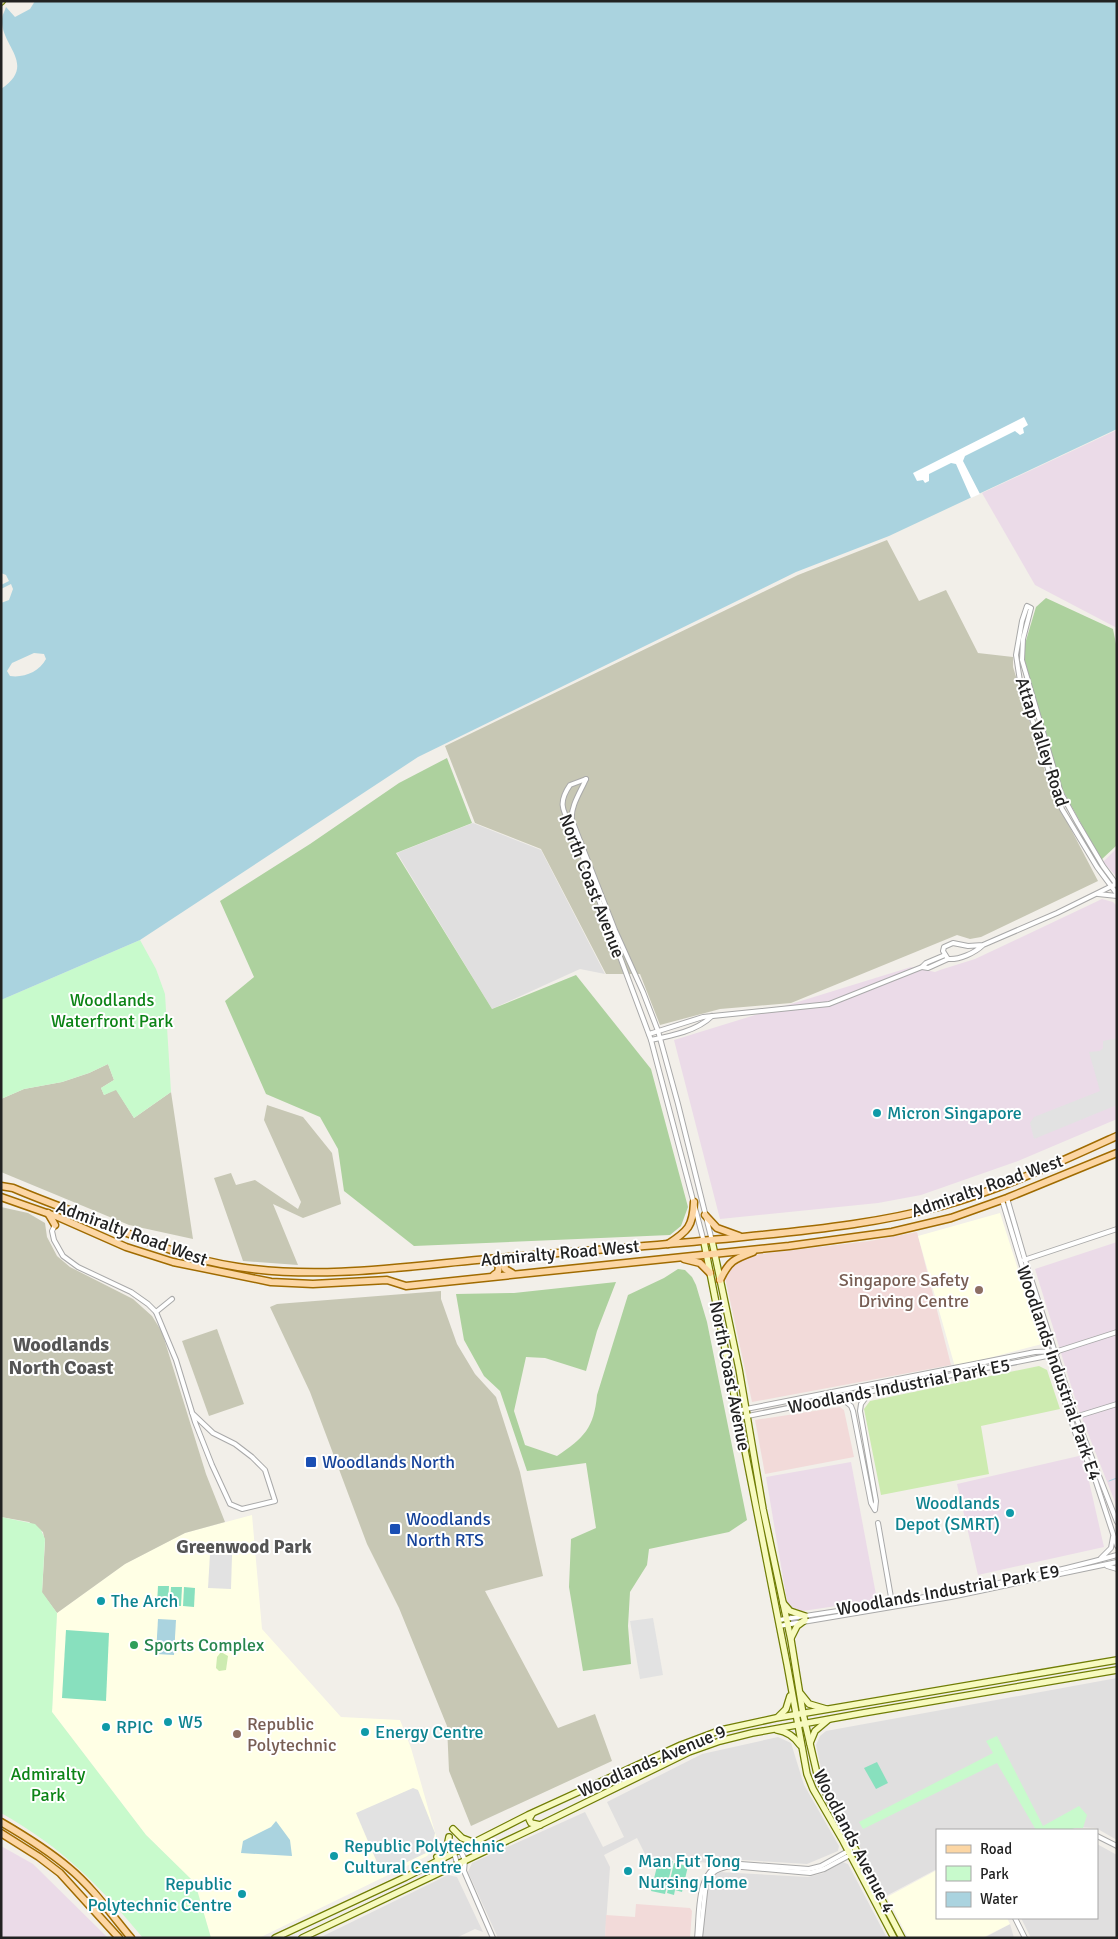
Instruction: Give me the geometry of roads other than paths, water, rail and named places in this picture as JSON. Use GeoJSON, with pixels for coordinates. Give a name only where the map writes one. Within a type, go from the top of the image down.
{"type":"FeatureCollection","features":[{"type":"Feature","properties":{"kind":"main road","name":"Admiralty Road West"},"geometry":{"type":"LineString","coordinates":[[1,1186],[12,1188],[156,1246],[188,1256],[248,1269],[302,1273],[348,1273],[513,1256],[704,1242],[833,1228],[888,1219],[944,1205],[1052,1165],[1117,1136]]}},
{"type":"Feature","properties":{"kind":"main road"},"geometry":{"type":"LineString","coordinates":[[1082,1152],[1082,1160],[1090,1163]]}},
{"type":"Feature","properties":{"kind":"main road","name":"Admiralty Road West"},"geometry":{"type":"LineString","coordinates":[[1,1197],[48,1213],[151,1256],[214,1271],[271,1282],[313,1284],[387,1280],[406,1286],[678,1258],[892,1232],[951,1218],[1004,1199],[1117,1153]]}},
{"type":"Feature","properties":{"kind":"main road"},"geometry":{"type":"LineString","coordinates":[[1052,1165],[1058,1165],[1062,1168],[1060,1177]]}},
{"type":"Feature","properties":{"kind":"main road"},"geometry":{"type":"LineString","coordinates":[[667,1244],[683,1235],[691,1225],[694,1202]]}},
{"type":"Feature","properties":{"kind":"main road"},"geometry":{"type":"LineString","coordinates":[[54,1205],[58,1217]]}},
{"type":"Feature","properties":{"kind":"main road"},"geometry":{"type":"LineString","coordinates":[[55,1225],[58,1217],[68,1211]]}},
{"type":"Feature","properties":{"kind":"main road"},"geometry":{"type":"LineString","coordinates":[[48,1213],[55,1225]]}},
{"type":"Feature","properties":{"kind":"main road"},"geometry":{"type":"LineString","coordinates":[[705,1215],[717,1228],[744,1237]]}},
{"type":"Feature","properties":{"kind":"main road","name":"North Coast Avenue"},"geometry":{"type":"LineString","coordinates":[[712,1241],[739,1368],[803,1714]]}},
{"type":"Feature","properties":{"kind":"main road","name":"North Coast Avenue"},"geometry":{"type":"LineString","coordinates":[[704,1242],[795,1715]]}},
{"type":"Feature","properties":{"kind":"main road"},"geometry":{"type":"LineString","coordinates":[[720,1280],[726,1266],[732,1260],[761,1248]]}},
{"type":"Feature","properties":{"kind":"main road"},"geometry":{"type":"LineString","coordinates":[[513,1256],[506,1260],[504,1264],[505,1269],[518,1274]]}},
{"type":"Feature","properties":{"kind":"main road"},"geometry":{"type":"LineString","coordinates":[[678,1258],[700,1263],[710,1273]]}},
{"type":"Feature","properties":{"kind":"main road"},"geometry":{"type":"LineString","coordinates":[[474,1260],[496,1262],[500,1267],[498,1272],[492,1276]]}},
{"type":"Feature","properties":{"kind":"main road"},"geometry":{"type":"LineString","coordinates":[[782,1601],[790,1611],[805,1618],[797,1626],[790,1640]]}},
{"type":"Feature","properties":{"kind":"main road","name":"Woodlands Avenue 9"},"geometry":{"type":"LineString","coordinates":[[275,1938],[424,1868],[532,1813],[705,1736],[776,1718],[1117,1660]]}},
{"type":"Feature","properties":{"kind":"main road","name":"Woodlands Avenue 9"},"geometry":{"type":"LineString","coordinates":[[302,1938],[603,1795],[689,1752],[720,1741],[830,1719],[1117,1670]]}},
{"type":"Feature","properties":{"kind":"main road"},"geometry":{"type":"LineString","coordinates":[[776,1718],[787,1707],[791,1690]]}},
{"type":"Feature","properties":{"kind":"main road"},"geometry":{"type":"LineString","coordinates":[[800,1692],[809,1704],[822,1709],[832,1709]]}},
{"type":"Feature","properties":{"kind":"main road","name":"Woodlands Avenue 4"},"geometry":{"type":"LineString","coordinates":[[803,1714],[818,1778],[902,1938]]}},
{"type":"Feature","properties":{"kind":"main road","name":"Woodlands Avenue 4"},"geometry":{"type":"LineString","coordinates":[[795,1715],[807,1774],[813,1789],[894,1938]]}},
{"type":"Feature","properties":{"kind":"main road"},"geometry":{"type":"LineString","coordinates":[[810,1743],[815,1731],[830,1719]]}},
{"type":"Feature","properties":{"kind":"main road"},"geometry":{"type":"LineString","coordinates":[[771,1730],[780,1730],[788,1734],[795,1738],[801,1746]]}},
{"type":"Feature","properties":{"kind":"main road"},"geometry":{"type":"LineString","coordinates":[[593,1785],[603,1786],[605,1791],[603,1795]]}},
{"type":"Feature","properties":{"kind":"main road"},"geometry":{"type":"LineString","coordinates":[[532,1813],[529,1819],[530,1822],[540,1825]]}},
{"type":"Feature","properties":{"kind":"main road"},"geometry":{"type":"LineString","coordinates":[[1,1822],[32,1840],[69,1868],[101,1901],[131,1938]]}},
{"type":"Feature","properties":{"kind":"main road"},"geometry":{"type":"LineString","coordinates":[[453,1829],[462,1838],[475,1842]]}},
{"type":"Feature","properties":{"kind":"main road"},"geometry":{"type":"LineString","coordinates":[[1,1833],[60,1873],[120,1938]]}},
{"type":"Feature","properties":{"kind":"main road"},"geometry":{"type":"LineString","coordinates":[[424,1868],[432,1859],[443,1854],[449,1837]]}},
{"type":"Feature","properties":{"kind":"street","name":"Attap Valley Road"},"geometry":{"type":"LineString","coordinates":[[1116,884],[1076,822],[1062,792],[1022,660],[1023,639],[1029,607],[1018,641],[1016,662],[1054,791],[1071,825],[1117,896]]}},
{"type":"Feature","properties":{"kind":"street","name":"North Coast Avenue"},"geometry":{"type":"LineString","coordinates":[[704,1242],[651,1040],[570,825],[562,810],[565,792],[570,785],[586,779],[574,805],[572,820],[615,930],[658,1031],[712,1241]]}},
{"type":"Feature","properties":{"kind":"street"},"geometry":{"type":"LineString","coordinates":[[1071,825],[1076,822]]}},
{"type":"Feature","properties":{"kind":"street"},"geometry":{"type":"LineString","coordinates":[[948,959],[944,955],[944,947],[953,944],[982,945],[1057,913],[1116,884]]}},
{"type":"Feature","properties":{"kind":"street"},"geometry":{"type":"LineString","coordinates":[[1096,894],[1117,896]]}},
{"type":"Feature","properties":{"kind":"street"},"geometry":{"type":"LineString","coordinates":[[922,967],[928,968],[948,959],[954,959],[976,951],[982,945]]}},
{"type":"Feature","properties":{"kind":"street"},"geometry":{"type":"LineString","coordinates":[[649,1034],[703,1017],[829,1004],[922,967],[926,963],[944,955]]}},
{"type":"Feature","properties":{"kind":"street"},"geometry":{"type":"LineString","coordinates":[[651,1040],[690,1030],[706,1023],[712,1016]]}},
{"type":"Feature","properties":{"kind":"street"},"geometry":{"type":"LineString","coordinates":[[687,1022],[690,1030]]}},
{"type":"Feature","properties":{"kind":"street","name":"Woodlands Industrial Park E4"},"geometry":{"type":"LineString","coordinates":[[1004,1199],[1049,1356],[1095,1479],[1117,1546]]}},
{"type":"Feature","properties":{"kind":"street"},"geometry":{"type":"LineString","coordinates":[[55,1225],[52,1231],[54,1240],[63,1256],[78,1267],[131,1292],[156,1312],[176,1360],[192,1413],[212,1466],[230,1504],[242,1509],[275,1501],[265,1470],[252,1456],[214,1433],[192,1413]]}},
{"type":"Feature","properties":{"kind":"street"},"geometry":{"type":"LineString","coordinates":[[1022,1261],[1117,1229]]}},
{"type":"Feature","properties":{"kind":"street","name":"Woodlands Industrial Park E4"},"geometry":{"type":"LineString","coordinates":[[1022,1261],[1033,1283],[1076,1417],[1117,1522]]}},
{"type":"Feature","properties":{"kind":"street"},"geometry":{"type":"LineString","coordinates":[[1028,1285],[1033,1283]]}},
{"type":"Feature","properties":{"kind":"street"},"geometry":{"type":"LineString","coordinates":[[156,1312],[172,1299]]}},
{"type":"Feature","properties":{"kind":"street"},"geometry":{"type":"LineString","coordinates":[[1034,1306],[1040,1304]]}},
{"type":"Feature","properties":{"kind":"street","name":"Woodlands Industrial Park E5"},"geometry":{"type":"LineString","coordinates":[[738,1418],[1049,1356],[1056,1351],[1117,1332]]}},
{"type":"Feature","properties":{"kind":"street"},"geometry":{"type":"LineString","coordinates":[[1044,1337],[1050,1335]]}},
{"type":"Feature","properties":{"kind":"street","name":"Woodlands Industrial Park E5"},"geometry":{"type":"LineString","coordinates":[[736,1411],[1048,1350],[1056,1351]]}},
{"type":"Feature","properties":{"kind":"street"},"geometry":{"type":"LineString","coordinates":[[1055,1372],[1061,1370]]}},
{"type":"Feature","properties":{"kind":"street"},"geometry":{"type":"LineString","coordinates":[[841,1398],[851,1406],[853,1411],[871,1503],[875,1510],[876,1501],[860,1411],[861,1404],[870,1392]]}},
{"type":"Feature","properties":{"kind":"street"},"geometry":{"type":"LineString","coordinates":[[1064,1400],[1070,1398]]}},
{"type":"Feature","properties":{"kind":"street"},"geometry":{"type":"LineString","coordinates":[[1071,1418],[1117,1404]]}},
{"type":"Feature","properties":{"kind":"street"},"geometry":{"type":"LineString","coordinates":[[878,1523],[892,1602]]}},
{"type":"Feature","properties":{"kind":"street"},"geometry":{"type":"LineString","coordinates":[[1100,1560],[1111,1548],[1113,1534]]}},
{"type":"Feature","properties":{"kind":"street","name":"Woodlands Industrial Park E9"},"geometry":{"type":"LineString","coordinates":[[778,1623],[1051,1571],[1117,1555]]}},
{"type":"Feature","properties":{"kind":"street","name":"Woodlands Industrial Park E9"},"geometry":{"type":"LineString","coordinates":[[805,1618],[951,1597],[1117,1562]]}},
{"type":"Feature","properties":{"kind":"street"},"geometry":{"type":"LineString","coordinates":[[1104,1566],[1117,1569]]}},
{"type":"Feature","properties":{"kind":"street"},"geometry":{"type":"LineString","coordinates":[[1051,1571],[1051,1577]]}},
{"type":"Feature","properties":{"kind":"street"},"geometry":{"type":"LineString","coordinates":[[1098,1836],[1117,1846]]}},
{"type":"Feature","properties":{"kind":"street"},"geometry":{"type":"LineString","coordinates":[[460,1850],[465,1860],[464,1871]]}},
{"type":"Feature","properties":{"kind":"street"},"geometry":{"type":"LineString","coordinates":[[699,1938],[703,1882],[707,1873],[717,1865],[727,1863],[809,1869],[821,1866],[856,1850]]}},
{"type":"Feature","properties":{"kind":"street"},"geometry":{"type":"LineString","coordinates":[[454,1853],[457,1863],[464,1871],[493,1938]]}},
{"type":"Feature","properties":{"kind":"street"},"geometry":{"type":"LineString","coordinates":[[1016,1919],[1025,1938]]}},
{"type":"Feature","properties":{"kind":"water"},"geometry":{"type":"Polygon","coordinates":[[[35,1],[1117,1],[1117,429],[889,536],[796,572],[418,757],[140,940],[1,1000],[1,603],[9,600],[13,589],[11,584],[1,589],[1,585],[9,581],[6,575],[1,573],[1,89],[12,80],[17,63],[3,29],[2,16],[6,7],[15,17],[30,9],[35,1]],[[34,653],[12,663],[7,671],[10,676],[21,676],[31,673],[43,664],[46,659],[44,654],[34,653]]]}},
{"type":"Feature","properties":{"kind":"water"},"geometry":{"type":"Polygon","coordinates":[[[158,1619],[176,1620],[174,1655],[156,1654],[158,1619]]]}},
{"type":"Feature","properties":{"kind":"water"},"geometry":{"type":"Polygon","coordinates":[[[276,1821],[290,1840],[292,1856],[241,1853],[243,1841],[271,1827],[276,1821]]]}},
{"type":"Feature","properties":{"kind":"waterway"},"geometry":{"type":"LineString","coordinates":[[1109,1481],[1117,1478]]}},
{"type":"Feature","properties":{"kind":"place","name":"Micron Singapore"},"geometry":{"type":"Point","coordinates":[877,1113]}},
{"type":"Feature","properties":{"kind":"place","name":"Singapore Safety Driving Centre"},"geometry":{"type":"Point","coordinates":[979,1290]}},
{"type":"Feature","properties":{"kind":"place","name":"Woodlands North"},"geometry":{"type":"Point","coordinates":[311,1462]}},
{"type":"Feature","properties":{"kind":"place","name":"Woodlands Depot (SMRT)"},"geometry":{"type":"Point","coordinates":[1010,1513]}},
{"type":"Feature","properties":{"kind":"place","name":"Woodlands North RTS"},"geometry":{"type":"Point","coordinates":[395,1529]}},
{"type":"Feature","properties":{"kind":"place","name":"The Arch"},"geometry":{"type":"Point","coordinates":[101,1601]}},
{"type":"Feature","properties":{"kind":"place","name":"Sports Complex"},"geometry":{"type":"Point","coordinates":[134,1645]}},
{"type":"Feature","properties":{"kind":"place","name":"W5"},"geometry":{"type":"Point","coordinates":[168,1722]}},
{"type":"Feature","properties":{"kind":"place","name":"RPIC"},"geometry":{"type":"Point","coordinates":[106,1727]}},
{"type":"Feature","properties":{"kind":"place","name":"Energy Centre"},"geometry":{"type":"Point","coordinates":[365,1732]}},
{"type":"Feature","properties":{"kind":"place","name":"Republic Polytechnic"},"geometry":{"type":"Point","coordinates":[237,1734]}},
{"type":"Feature","properties":{"kind":"place","name":"Republic Polytechnic Cultural Centre"},"geometry":{"type":"Point","coordinates":[334,1856]}},
{"type":"Feature","properties":{"kind":"place","name":"Man Fut Tong Nursing Home"},"geometry":{"type":"Point","coordinates":[628,1871]}},
{"type":"Feature","properties":{"kind":"place","name":"Republic Polytechnic Centre"},"geometry":{"type":"Point","coordinates":[242,1894]}},
{"type":"Feature","properties":{"kind":"district","name":"Woodlands North Coast"},"geometry":{"type":"Point","coordinates":[61,1356]}},
{"type":"Feature","properties":{"kind":"district","name":"Greenwood Park"},"geometry":{"type":"Point","coordinates":[244,1547]}},
{"type":"Feature","properties":{"kind":"park label","name":"Woodlands Waterfront Park"},"geometry":{"type":"Point","coordinates":[112,1010]}},
{"type":"Feature","properties":{"kind":"park label","name":"Admiralty Park"},"geometry":{"type":"Point","coordinates":[48,1784]}}]}
